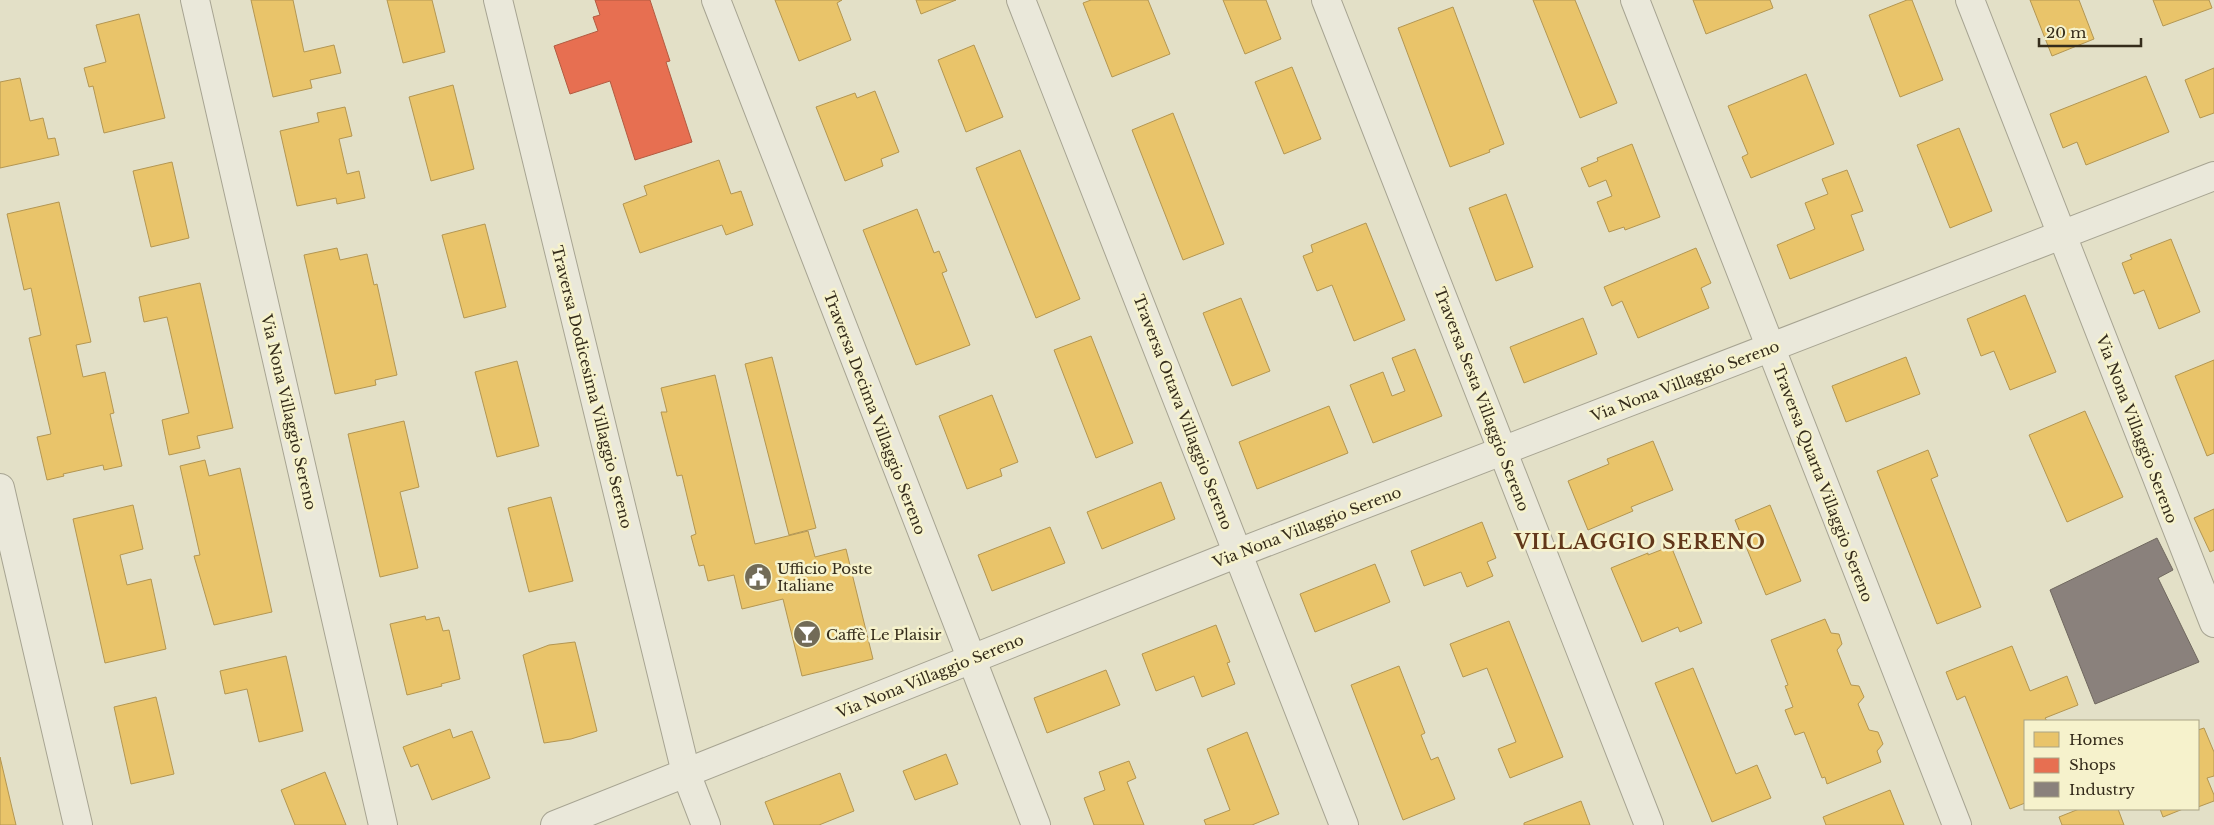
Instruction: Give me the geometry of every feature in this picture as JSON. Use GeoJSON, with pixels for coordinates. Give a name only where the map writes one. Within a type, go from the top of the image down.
{"type":"FeatureCollection","features":[{"type":"Feature","properties":{"kind":"street","name":"Via Nona Villaggio Sereno"},"geometry":{"type":"LineString","coordinates":[[194,0],[383,825]]}},
{"type":"Feature","properties":{"kind":"street","name":"Traversa Dodicesima Villaggio Sereno"},"geometry":{"type":"LineString","coordinates":[[498,0],[686,773],[706,825]]}},
{"type":"Feature","properties":{"kind":"street","name":"Traversa Decima Villaggio Sereno"},"geometry":{"type":"LineString","coordinates":[[716,0],[1036,825]]}},
{"type":"Feature","properties":{"kind":"street","name":"Traversa Ottava Villaggio Sereno"},"geometry":{"type":"LineString","coordinates":[[1021,0],[1344,825]]}},
{"type":"Feature","properties":{"kind":"street","name":"Traversa Sesta Villaggio Sereno"},"geometry":{"type":"LineString","coordinates":[[1326,0],[1649,825]]}},
{"type":"Feature","properties":{"kind":"street","name":"Traversa Quarta Villaggio Sereno"},"geometry":{"type":"LineString","coordinates":[[1635,0],[1957,825]]}},
{"type":"Feature","properties":{"kind":"street","name":"Via Nona Villaggio Sereno"},"geometry":{"type":"LineString","coordinates":[[1970,0],[2214,623]]}},
{"type":"Feature","properties":{"kind":"street","name":"Via Nona Villaggio Sereno"},"geometry":{"type":"LineString","coordinates":[[555,825],[1238,554],[2214,176]]}},
{"type":"Feature","properties":{"kind":"street"},"geometry":{"type":"LineString","coordinates":[[0,488],[78,825]]}},
{"type":"Feature","properties":{"kind":"building: Homes"},"geometry":{"type":"Polygon","coordinates":[[[251,0],[293,0],[304,52],[334,45],[341,73],[310,80],[312,88],[273,97],[251,0]]]}},
{"type":"Feature","properties":{"kind":"building: Homes"},"geometry":{"type":"Polygon","coordinates":[[[387,0],[432,0],[445,52],[403,63],[387,0]]]}},
{"type":"Feature","properties":{"kind":"building: Homes"},"geometry":{"type":"Polygon","coordinates":[[[775,0],[842,0],[837,3],[851,40],[799,61],[775,0]]]}},
{"type":"Feature","properties":{"kind":"building: Homes"},"geometry":{"type":"Polygon","coordinates":[[[916,0],[956,0],[921,14],[916,0]]]}},
{"type":"Feature","properties":{"kind":"building: Homes"},"geometry":{"type":"Polygon","coordinates":[[[1091,0],[1148,0],[1170,54],[1112,77],[1083,3],[1091,0]]]}},
{"type":"Feature","properties":{"kind":"building: Homes"},"geometry":{"type":"Polygon","coordinates":[[[1223,0],[1266,0],[1281,39],[1245,54],[1223,0]]]}},
{"type":"Feature","properties":{"kind":"building: Homes"},"geometry":{"type":"Polygon","coordinates":[[[1533,0],[1575,0],[1617,103],[1580,118],[1533,0]]]}},
{"type":"Feature","properties":{"kind":"building: Homes"},"geometry":{"type":"Polygon","coordinates":[[[1693,0],[1770,0],[1773,8],[1706,34],[1693,0]]]}},
{"type":"Feature","properties":{"kind":"building: Homes"},"geometry":{"type":"Polygon","coordinates":[[[1907,0],[1912,0],[1943,80],[1900,97],[1869,15],[1907,0]]]}},
{"type":"Feature","properties":{"kind":"building: Homes"},"geometry":{"type":"Polygon","coordinates":[[[2030,0],[2079,0],[2094,39],[2052,56],[2030,0]]]}},
{"type":"Feature","properties":{"kind":"building: Homes"},"geometry":{"type":"Polygon","coordinates":[[[2153,0],[2209,0],[2212,8],[2163,26],[2153,0]]]}},
{"type":"Feature","properties":{"kind":"building: Homes"},"geometry":{"type":"Polygon","coordinates":[[[1453,7],[1504,144],[1489,150],[1490,152],[1450,167],[1398,28],[1453,7]]]}},
{"type":"Feature","properties":{"kind":"building: Homes"},"geometry":{"type":"Polygon","coordinates":[[[139,14],[165,118],[104,133],[93,86],[89,87],[84,68],[106,62],[96,25],[139,14]]]}},
{"type":"Feature","properties":{"kind":"building: Homes"},"geometry":{"type":"Polygon","coordinates":[[[974,45],[1003,117],[966,132],[938,60],[974,45]]]}},
{"type":"Feature","properties":{"kind":"building: Homes"},"geometry":{"type":"Polygon","coordinates":[[[1292,67],[1321,139],[1284,154],[1255,82],[1292,67]]]}},
{"type":"Feature","properties":{"kind":"building: Homes"},"geometry":{"type":"Polygon","coordinates":[[[2214,68],[2214,113],[2200,118],[2185,80],[2214,68]]]}},
{"type":"Feature","properties":{"kind":"building: Homes"},"geometry":{"type":"Polygon","coordinates":[[[1806,74],[1834,144],[1751,178],[1742,157],[1748,154],[1728,106],[1806,74]]]}},
{"type":"Feature","properties":{"kind":"building: Homes"},"geometry":{"type":"Polygon","coordinates":[[[2146,76],[2169,132],[2086,165],[2077,142],[2063,148],[2050,114],[2146,76]]]}},
{"type":"Feature","properties":{"kind":"building: Homes"},"geometry":{"type":"Polygon","coordinates":[[[20,78],[30,121],[43,118],[48,139],[55,138],[59,155],[0,168],[0,82],[20,78]]]}},
{"type":"Feature","properties":{"kind":"building: Homes"},"geometry":{"type":"Polygon","coordinates":[[[453,85],[474,169],[431,181],[409,97],[453,85]]]}},
{"type":"Feature","properties":{"kind":"building: Homes"},"geometry":{"type":"Polygon","coordinates":[[[875,91],[899,152],[881,159],[883,166],[845,181],[816,107],[855,93],[857,98],[875,91]]]}},
{"type":"Feature","properties":{"kind":"building: Homes"},"geometry":{"type":"Polygon","coordinates":[[[345,107],[352,136],[339,139],[347,174],[359,171],[365,198],[337,204],[336,198],[297,206],[280,131],[319,122],[317,113],[345,107]]]}},
{"type":"Feature","properties":{"kind":"building: Homes"},"geometry":{"type":"Polygon","coordinates":[[[1173,113],[1224,244],[1183,260],[1132,130],[1173,113]]]}},
{"type":"Feature","properties":{"kind":"building: Homes"},"geometry":{"type":"Polygon","coordinates":[[[1959,128],[1992,211],[1950,228],[1917,145],[1959,128]]]}},
{"type":"Feature","properties":{"kind":"building: Homes"},"geometry":{"type":"Polygon","coordinates":[[[1632,144],[1660,217],[1625,230],[1624,227],[1609,232],[1597,202],[1612,196],[1606,180],[1589,187],[1581,168],[1598,161],[1597,158],[1632,144]]]}},
{"type":"Feature","properties":{"kind":"building: Homes"},"geometry":{"type":"Polygon","coordinates":[[[1020,150],[1080,299],[1036,318],[976,168],[1020,150]]]}},
{"type":"Feature","properties":{"kind":"building: Homes"},"geometry":{"type":"Polygon","coordinates":[[[719,160],[731,194],[741,191],[753,225],[726,235],[722,225],[640,253],[623,204],[647,195],[644,186],[719,160]]]}},
{"type":"Feature","properties":{"kind":"building: Homes"},"geometry":{"type":"Polygon","coordinates":[[[172,162],[189,238],[151,247],[133,171],[172,162]]]}},
{"type":"Feature","properties":{"kind":"building: Homes"},"geometry":{"type":"Polygon","coordinates":[[[1847,170],[1863,211],[1851,215],[1864,250],[1790,279],[1777,245],[1815,229],[1805,203],[1828,194],[1822,179],[1847,170]]]}},
{"type":"Feature","properties":{"kind":"building: Homes"},"geometry":{"type":"Polygon","coordinates":[[[1506,194],[1533,267],[1496,281],[1469,208],[1506,194]]]}},
{"type":"Feature","properties":{"kind":"building: Homes"},"geometry":{"type":"Polygon","coordinates":[[[59,202],[91,342],[76,345],[83,377],[105,372],[114,413],[110,414],[122,466],[104,470],[103,465],[63,474],[64,476],[47,480],[37,437],[51,434],[29,338],[41,335],[31,288],[24,290],[7,214],[59,202]]]}},
{"type":"Feature","properties":{"kind":"building: Homes"},"geometry":{"type":"Polygon","coordinates":[[[917,209],[934,253],[939,251],[947,271],[942,273],[970,345],[916,365],[863,230],[917,209]]]}},
{"type":"Feature","properties":{"kind":"building: Homes"},"geometry":{"type":"Polygon","coordinates":[[[1366,223],[1405,320],[1354,341],[1332,285],[1317,291],[1303,256],[1313,252],[1311,245],[1366,223]]]}},
{"type":"Feature","properties":{"kind":"building: Homes"},"geometry":{"type":"Polygon","coordinates":[[[485,224],[506,307],[464,318],[442,235],[485,224]]]}},
{"type":"Feature","properties":{"kind":"building: Homes"},"geometry":{"type":"Polygon","coordinates":[[[2171,239],[2200,312],[2159,329],[2144,290],[2134,294],[2122,263],[2132,259],[2130,255],[2171,239]]]}},
{"type":"Feature","properties":{"kind":"building: Homes"},"geometry":{"type":"Polygon","coordinates":[[[337,248],[340,260],[367,254],[374,285],[377,284],[397,375],[375,380],[376,385],[335,394],[304,255],[337,248]]]}},
{"type":"Feature","properties":{"kind":"building: Homes"},"geometry":{"type":"Polygon","coordinates":[[[1696,248],[1711,283],[1701,288],[1709,308],[1638,338],[1622,301],[1612,306],[1604,287],[1696,248]]]}},
{"type":"Feature","properties":{"kind":"building: Homes"},"geometry":{"type":"Polygon","coordinates":[[[200,283],[233,428],[197,436],[200,448],[169,455],[162,420],[189,413],[167,317],[144,322],[139,297],[200,283]]]}},
{"type":"Feature","properties":{"kind":"building: Homes"},"geometry":{"type":"Polygon","coordinates":[[[2025,295],[2056,372],[2010,390],[1994,351],[1981,356],[1967,319],[2025,295]]]}},
{"type":"Feature","properties":{"kind":"building: Homes"},"geometry":{"type":"Polygon","coordinates":[[[1241,298],[1270,371],[1232,386],[1203,313],[1241,298]]]}},
{"type":"Feature","properties":{"kind":"building: Homes"},"geometry":{"type":"Polygon","coordinates":[[[1583,318],[1597,354],[1524,383],[1510,347],[1583,318]]]}},
{"type":"Feature","properties":{"kind":"building: Homes"},"geometry":{"type":"Polygon","coordinates":[[[1091,336],[1133,443],[1096,458],[1054,350],[1091,336]]]}},
{"type":"Feature","properties":{"kind":"building: Homes"},"geometry":{"type":"Polygon","coordinates":[[[1415,349],[1442,416],[1373,443],[1350,385],[1383,372],[1392,396],[1405,391],[1392,358],[1415,349]]]}},
{"type":"Feature","properties":{"kind":"building: Homes"},"geometry":{"type":"Polygon","coordinates":[[[772,357],[816,528],[789,535],[745,364],[772,357]]]}},
{"type":"Feature","properties":{"kind":"building: Homes"},"geometry":{"type":"Polygon","coordinates":[[[1906,357],[1920,394],[1846,422],[1832,386],[1906,357]]]}},
{"type":"Feature","properties":{"kind":"building: Homes"},"geometry":{"type":"Polygon","coordinates":[[[2214,360],[2214,453],[2207,456],[2175,376],[2214,360]]]}},
{"type":"Feature","properties":{"kind":"building: Homes"},"geometry":{"type":"Polygon","coordinates":[[[517,361],[539,446],[497,457],[475,372],[517,361]]]}},
{"type":"Feature","properties":{"kind":"building: Homes"},"geometry":{"type":"Polygon","coordinates":[[[715,375],[755,544],[808,531],[815,557],[846,549],[873,659],[802,676],[783,599],[742,609],[734,575],[708,581],[704,565],[699,566],[691,536],[696,534],[682,475],[677,476],[661,412],[667,412],[661,388],[715,375]]]}},
{"type":"Feature","properties":{"kind":"building: Homes"},"geometry":{"type":"Polygon","coordinates":[[[992,395],[1018,462],[1000,469],[1002,476],[967,489],[939,416],[992,395]]]}},
{"type":"Feature","properties":{"kind":"building: Homes"},"geometry":{"type":"Polygon","coordinates":[[[1329,406],[1348,453],[1257,489],[1239,442],[1329,406]]]}},
{"type":"Feature","properties":{"kind":"building: Homes"},"geometry":{"type":"Polygon","coordinates":[[[2085,411],[2123,497],[2067,522],[2029,435],[2085,411]]]}},
{"type":"Feature","properties":{"kind":"building: Homes"},"geometry":{"type":"Polygon","coordinates":[[[404,421],[419,487],[400,492],[418,568],[380,577],[348,434],[404,421]]]}},
{"type":"Feature","properties":{"kind":"building: Homes"},"geometry":{"type":"Polygon","coordinates":[[[1653,441],[1673,490],[1631,507],[1633,511],[1588,530],[1568,481],[1609,464],[1607,459],[1653,441]]]}},
{"type":"Feature","properties":{"kind":"building: Homes"},"geometry":{"type":"Polygon","coordinates":[[[1928,450],[1938,476],[1931,479],[1981,607],[1937,624],[1877,471],[1928,450]]]}},
{"type":"Feature","properties":{"kind":"building: Homes"},"geometry":{"type":"Polygon","coordinates":[[[205,460],[209,476],[240,468],[272,612],[214,625],[194,556],[200,555],[180,466],[205,460]]]}},
{"type":"Feature","properties":{"kind":"building: Homes"},"geometry":{"type":"Polygon","coordinates":[[[1161,482],[1175,519],[1102,549],[1087,512],[1161,482]]]}},
{"type":"Feature","properties":{"kind":"building: Homes"},"geometry":{"type":"Polygon","coordinates":[[[551,497],[573,581],[529,592],[508,508],[551,497]]]}},
{"type":"Feature","properties":{"kind":"building: Homes"},"geometry":{"type":"Polygon","coordinates":[[[133,505],[143,549],[120,555],[127,585],[151,579],[166,649],[105,663],[73,519],[133,505]]]}},
{"type":"Feature","properties":{"kind":"building: Homes"},"geometry":{"type":"Polygon","coordinates":[[[1770,505],[1801,581],[1766,595],[1735,520],[1770,505]]]}},
{"type":"Feature","properties":{"kind":"building: Homes"},"geometry":{"type":"Polygon","coordinates":[[[2214,509],[2214,550],[2210,552],[2194,518],[2214,509]]]}},
{"type":"Feature","properties":{"kind":"building: Homes"},"geometry":{"type":"Polygon","coordinates":[[[1482,522],[1496,558],[1487,562],[1493,576],[1467,587],[1461,572],[1424,586],[1411,551],[1482,522]]]}},
{"type":"Feature","properties":{"kind":"building: Homes"},"geometry":{"type":"Polygon","coordinates":[[[1050,527],[1065,563],[992,591],[978,555],[1050,527]]]}},
{"type":"Feature","properties":{"kind":"building: Homes"},"geometry":{"type":"Polygon","coordinates":[[[1671,546],[1702,623],[1680,632],[1678,627],[1642,642],[1611,568],[1671,546]]]}},
{"type":"Feature","properties":{"kind":"building: Homes"},"geometry":{"type":"Polygon","coordinates":[[[1375,564],[1390,602],[1315,632],[1300,594],[1375,564]]]}},
{"type":"Feature","properties":{"kind":"building: Homes"},"geometry":{"type":"Polygon","coordinates":[[[425,616],[426,620],[439,617],[443,631],[449,630],[460,679],[407,695],[390,624],[425,616]]]}},
{"type":"Feature","properties":{"kind":"building: Homes"},"geometry":{"type":"Polygon","coordinates":[[[1825,619],[1831,633],[1839,634],[1842,644],[1837,650],[1851,685],[1859,686],[1864,697],[1858,704],[1869,730],[1878,732],[1883,744],[1877,751],[1881,762],[1827,784],[1825,777],[1822,778],[1804,732],[1795,735],[1785,710],[1793,707],[1785,686],[1788,685],[1771,640],[1825,619]]]}},
{"type":"Feature","properties":{"kind":"building: Homes"},"geometry":{"type":"Polygon","coordinates":[[[1509,621],[1563,757],[1510,778],[1498,749],[1516,742],[1487,668],[1463,677],[1450,644],[1509,621]]]}},
{"type":"Feature","properties":{"kind":"building: Homes"},"geometry":{"type":"Polygon","coordinates":[[[1216,625],[1230,662],[1227,663],[1235,684],[1202,697],[1194,676],[1156,691],[1142,654],[1216,625]]]}},
{"type":"Feature","properties":{"kind":"building: Homes"},"geometry":{"type":"Polygon","coordinates":[[[575,642],[597,731],[571,739],[544,743],[523,655],[549,645],[575,642]]]}},
{"type":"Feature","properties":{"kind":"building: Homes"},"geometry":{"type":"Polygon","coordinates":[[[2012,646],[2030,691],[2067,676],[2078,705],[2045,718],[2046,720],[2024,720],[2024,803],[2010,809],[1965,696],[1957,700],[1946,672],[2012,646]]]}},
{"type":"Feature","properties":{"kind":"building: Homes"},"geometry":{"type":"Polygon","coordinates":[[[286,656],[303,731],[259,742],[247,689],[225,694],[220,671],[286,656]]]}},
{"type":"Feature","properties":{"kind":"building: Homes"},"geometry":{"type":"Polygon","coordinates":[[[1399,666],[1425,733],[1421,735],[1431,760],[1438,757],[1455,799],[1403,820],[1351,685],[1399,666]]]}},
{"type":"Feature","properties":{"kind":"building: Homes"},"geometry":{"type":"Polygon","coordinates":[[[1693,668],[1736,774],[1757,765],[1771,798],[1712,822],[1655,683],[1693,668]]]}},
{"type":"Feature","properties":{"kind":"building: Homes"},"geometry":{"type":"Polygon","coordinates":[[[1106,670],[1120,705],[1047,733],[1034,698],[1106,670]]]}},
{"type":"Feature","properties":{"kind":"building: Homes"},"geometry":{"type":"Polygon","coordinates":[[[156,697],[174,774],[131,784],[114,707],[156,697]]]}},
{"type":"Feature","properties":{"kind":"building: Homes"},"geometry":{"type":"Polygon","coordinates":[[[2204,728],[2214,752],[2214,776],[2207,778],[2214,795],[2214,801],[2199,807],[2199,730],[2204,728]]]}},
{"type":"Feature","properties":{"kind":"building: Homes"},"geometry":{"type":"Polygon","coordinates":[[[450,729],[453,738],[472,731],[490,778],[432,800],[418,764],[411,767],[403,747],[450,729]]]}},
{"type":"Feature","properties":{"kind":"building: Homes"},"geometry":{"type":"Polygon","coordinates":[[[1247,732],[1279,814],[1252,825],[1206,825],[1204,820],[1230,810],[1207,749],[1247,732]]]}},
{"type":"Feature","properties":{"kind":"building: Homes"},"geometry":{"type":"Polygon","coordinates":[[[946,754],[958,784],[915,800],[903,771],[946,754]]]}},
{"type":"Feature","properties":{"kind":"building: Homes"},"geometry":{"type":"Polygon","coordinates":[[[0,757],[16,825],[0,825],[0,757]]]}},
{"type":"Feature","properties":{"kind":"building: Homes"},"geometry":{"type":"Polygon","coordinates":[[[1129,761],[1136,778],[1127,782],[1144,825],[1094,825],[1084,798],[1105,790],[1099,772],[1129,761]]]}},
{"type":"Feature","properties":{"kind":"building: Homes"},"geometry":{"type":"Polygon","coordinates":[[[325,772],[346,825],[295,825],[281,790],[325,772]]]}},
{"type":"Feature","properties":{"kind":"building: Homes"},"geometry":{"type":"Polygon","coordinates":[[[840,773],[854,811],[819,825],[774,825],[765,802],[840,773]]]}},
{"type":"Feature","properties":{"kind":"building: Homes"},"geometry":{"type":"Polygon","coordinates":[[[1890,790],[1904,825],[1826,825],[1823,817],[1890,790]]]}},
{"type":"Feature","properties":{"kind":"building: Homes"},"geometry":{"type":"Polygon","coordinates":[[[1581,801],[1590,825],[1524,825],[1524,823],[1581,801]]]}},
{"type":"Feature","properties":{"kind":"building: Homes"},"geometry":{"type":"Polygon","coordinates":[[[2076,810],[2118,810],[2124,825],[2062,825],[2059,817],[2076,810]]]}},
{"type":"Feature","properties":{"kind":"building: Homes"},"geometry":{"type":"Polygon","coordinates":[[[2160,810],[2180,810],[2163,817],[2160,810]]]}},
{"type":"Feature","properties":{"kind":"building: Shops"},"geometry":{"type":"Polygon","coordinates":[[[595,0],[650,0],[670,61],[666,62],[692,142],[635,160],[610,81],[570,94],[554,46],[598,31],[593,17],[600,15],[595,0]]]}},
{"type":"Feature","properties":{"kind":"building: Industry"},"geometry":{"type":"Polygon","coordinates":[[[2157,538],[2173,570],[2158,578],[2199,662],[2095,704],[2050,590],[2157,538]]]}},
{"type":"Feature","properties":{"kind":"place","name":"Ufficio Poste Italiane"},"geometry":{"type":"Point","coordinates":[758,577]}},
{"type":"Feature","properties":{"kind":"place","name":"Caffè Le Plaisir"},"geometry":{"type":"Point","coordinates":[807,634]}},
{"type":"Feature","properties":{"kind":"district","name":"VILLAGGIO SERENO"},"geometry":{"type":"Point","coordinates":[1640,542]}}]}
